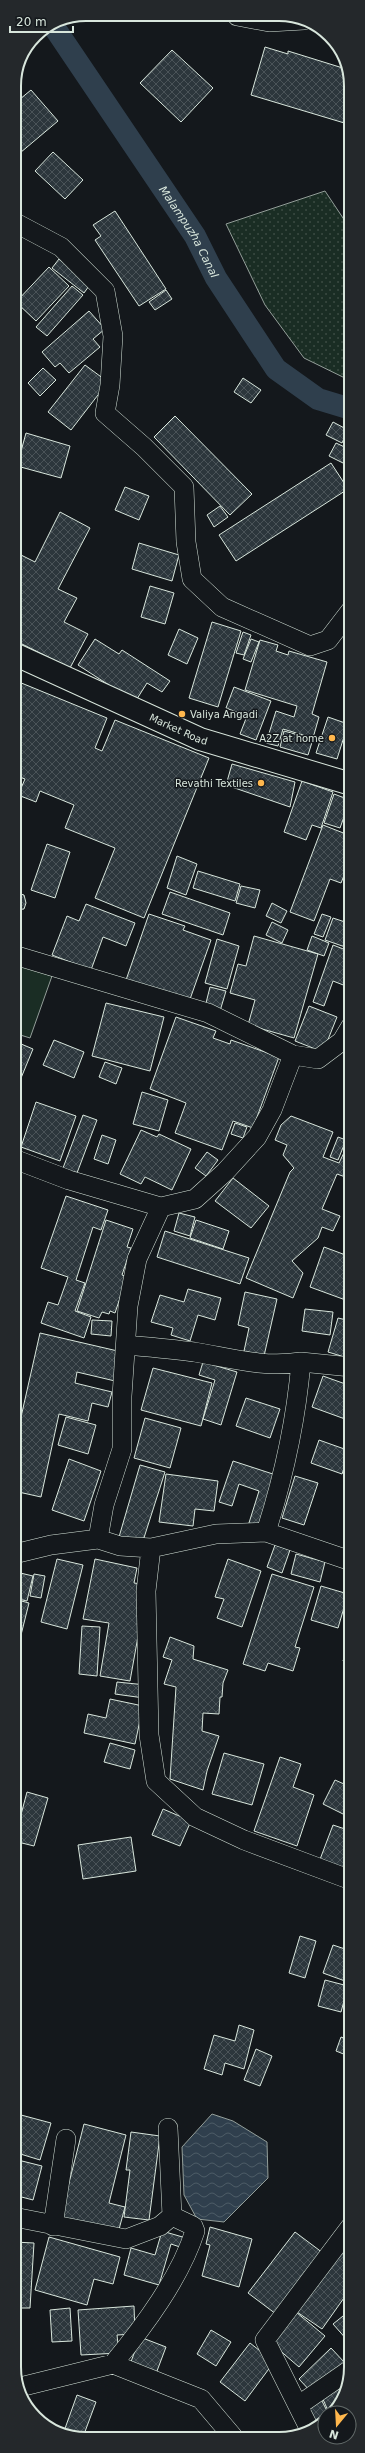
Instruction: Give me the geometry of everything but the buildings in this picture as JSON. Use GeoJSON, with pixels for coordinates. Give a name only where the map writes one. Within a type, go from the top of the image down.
{"type":"FeatureCollection","features":[{"type":"Feature","properties":{"kind":"main road","name":"Market Road"},"geometry":{"type":"LineString","coordinates":[[21,657],[200,739],[344,782]]}},
{"type":"Feature","properties":{"kind":"street"},"geometry":{"type":"LineString","coordinates":[[264,21],[282,21]]}},
{"type":"Feature","properties":{"kind":"street"},"geometry":{"type":"LineString","coordinates":[[21,226],[61,247],[105,292],[113,336],[110,385],[105,413],[144,447],[184,487],[186,542],[192,579],[222,607],[310,646],[328,640],[344,619]]}},
{"type":"Feature","properties":{"kind":"street"},"geometry":{"type":"LineString","coordinates":[[21,957],[208,1014],[293,1055],[318,1059],[342,1041],[344,1038]]}},
{"type":"Feature","properties":{"kind":"street"},"geometry":{"type":"LineString","coordinates":[[21,1162],[69,1180],[161,1207],[195,1199],[225,1172],[257,1137],[272,1110],[293,1055]]}},
{"type":"Feature","properties":{"kind":"street"},"geometry":{"type":"LineString","coordinates":[[98,1539],[104,1505],[122,1449],[122,1396],[127,1344],[128,1306],[136,1260],[161,1207]]}},
{"type":"Feature","properties":{"kind":"street"},"geometry":{"type":"LineString","coordinates":[[127,1344],[194,1352],[242,1362],[278,1366],[301,1362],[344,1366]]}},
{"type":"Feature","properties":{"kind":"street"},"geometry":{"type":"LineString","coordinates":[[266,1532],[282,1483],[297,1407],[301,1362]]}},
{"type":"Feature","properties":{"kind":"street"},"geometry":{"type":"LineString","coordinates":[[21,1552],[51,1545],[98,1539],[120,1546],[151,1548],[216,1534],[266,1532],[344,1559]]}},
{"type":"Feature","properties":{"kind":"street"},"geometry":{"type":"LineString","coordinates":[[151,1548],[146,1591],[149,1735],[156,1781],[194,1817],[244,1840],[344,1877]]}},
{"type":"Feature","properties":{"kind":"street"},"geometry":{"type":"LineString","coordinates":[[168,2128],[172,2216]]}},
{"type":"Feature","properties":{"kind":"street"},"geometry":{"type":"LineString","coordinates":[[53,2226],[66,2139]]}},
{"type":"Feature","properties":{"kind":"street"},"geometry":{"type":"LineString","coordinates":[[21,2219],[126,2239],[160,2226],[172,2216]]}},
{"type":"Feature","properties":{"kind":"street"},"geometry":{"type":"LineString","coordinates":[[113,2364],[136,2336],[189,2251],[196,2231],[193,2226],[172,2216]]}},
{"type":"Feature","properties":{"kind":"street"},"geometry":{"type":"LineString","coordinates":[[308,2425],[299,2405],[265,2340],[344,2235]]}},
{"type":"Feature","properties":{"kind":"street"},"geometry":{"type":"LineString","coordinates":[[24,2386],[113,2364],[201,2399],[229,2432]]}},
{"type":"Feature","properties":{"kind":"street"},"geometry":{"type":"LineString","coordinates":[[299,2405],[343,2374]]}},
{"type":"Feature","properties":{"kind":"green space"},"geometry":{"type":"Polygon","coordinates":[[[325,191],[344,220],[344,378],[304,358],[265,305],[226,224],[325,191]]]}},
{"type":"Feature","properties":{"kind":"green space"},"geometry":{"type":"Polygon","coordinates":[[[21,965],[52,976],[30,1038],[21,1035],[21,965]]]}},
{"type":"Feature","properties":{"kind":"water"},"geometry":{"type":"Polygon","coordinates":[[[212,2114],[233,2121],[267,2142],[268,2178],[224,2222],[197,2219],[184,2195],[182,2147],[212,2114]]]}},
{"type":"Feature","properties":{"kind":"waterway","name":"Malampuzha Canal"},"geometry":{"type":"LineString","coordinates":[[55,29],[195,236],[216,278],[276,369],[318,399],[344,407]]}},
{"type":"Feature","properties":{"kind":"place","name":"Valiya Angadi"},"geometry":{"type":"Point","coordinates":[182,714]}},
{"type":"Feature","properties":{"kind":"place","name":"A2Z at home"},"geometry":{"type":"Point","coordinates":[332,738]}},
{"type":"Feature","properties":{"kind":"place","name":"Revathi Textiles"},"geometry":{"type":"Point","coordinates":[261,783]}}]}
